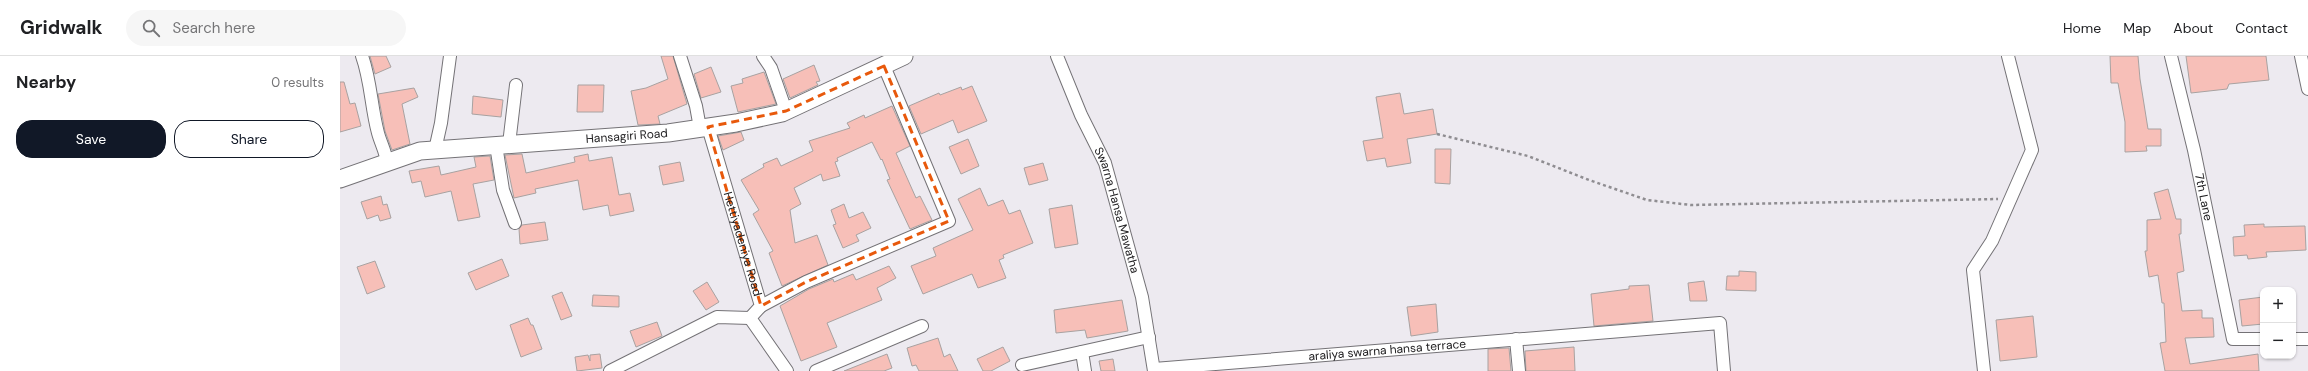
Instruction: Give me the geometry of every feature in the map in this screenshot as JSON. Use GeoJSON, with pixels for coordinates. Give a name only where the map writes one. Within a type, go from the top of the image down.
{"type":"FeatureCollection","features":[{"type":"Feature","properties":{"kind":"street"},"geometry":{"type":"LineString","coordinates":[[362,56],[369,75],[378,134],[386,150],[387,163]]}},
{"type":"Feature","properties":{"kind":"street"},"geometry":{"type":"LineString","coordinates":[[435,150],[441,123],[450,56]]}},
{"type":"Feature","properties":{"kind":"street","name":"Hettiyadeniya Road"},"geometry":{"type":"LineString","coordinates":[[680,56],[761,306],[750,318]]}},
{"type":"Feature","properties":{"kind":"street"},"geometry":{"type":"LineString","coordinates":[[763,56],[771,68],[786,111]]}},
{"type":"Feature","properties":{"kind":"street","name":"Swarna Hansa Mawatha"},"geometry":{"type":"LineString","coordinates":[[1057,56],[1082,115],[1105,163],[1125,228],[1142,297],[1154,370]]}},
{"type":"Feature","properties":{"kind":"street"},"geometry":{"type":"LineString","coordinates":[[1984,371],[1973,270],[1992,242],[2032,150],[2008,56]]}},
{"type":"Feature","properties":{"kind":"street","name":"7th Lane"},"geometry":{"type":"LineString","coordinates":[[2171,56],[2194,150],[2233,338],[2260,339]]}},
{"type":"Feature","properties":{"kind":"street"},"geometry":{"type":"LineString","coordinates":[[2300,56],[2308,89]]}},
{"type":"Feature","properties":{"kind":"street"},"geometry":{"type":"LineString","coordinates":[[761,306],[806,282],[949,221],[893,60]]}},
{"type":"Feature","properties":{"kind":"street","name":"Hansagiri Road"},"geometry":{"type":"LineString","coordinates":[[340,179],[420,151],[598,140],[704,128],[786,111],[893,60]]}},
{"type":"Feature","properties":{"kind":"street"},"geometry":{"type":"LineString","coordinates":[[515,223],[503,190],[503,145],[516,85]]}},
{"type":"Feature","properties":{"kind":"street"},"geometry":{"type":"LineString","coordinates":[[610,371],[718,318],[750,318],[787,371]]}},
{"type":"Feature","properties":{"kind":"street","name":"araliya swarna hansa terrace"},"geometry":{"type":"LineString","coordinates":[[1154,370],[1258,366],[1516,340],[1720,323],[1724,371]]}},
{"type":"Feature","properties":{"kind":"street"},"geometry":{"type":"LineString","coordinates":[[816,371],[922,326]]}},
{"type":"Feature","properties":{"kind":"street"},"geometry":{"type":"LineString","coordinates":[[1022,365],[1149,337]]}},
{"type":"Feature","properties":{"kind":"street"},"geometry":{"type":"LineString","coordinates":[[2296,339],[2308,339]]}},
{"type":"Feature","properties":{"kind":"street"},"geometry":{"type":"LineString","coordinates":[[1516,340],[1519,371]]}},
{"type":"Feature","properties":{"kind":"street"},"geometry":{"type":"LineString","coordinates":[[1082,352],[1085,371]]}},
{"type":"Feature","properties":{"kind":"path"},"geometry":{"type":"LineString","coordinates":[[1437,134],[1528,156],[1589,180],[1647,200],[1691,205],[2010,199]]}},
{"type":"Feature","properties":{"kind":"highlighted area"},"geometry":{"type":"Polygon","coordinates":[[[884,66],[949,221],[806,282],[761,306],[708,127],[786,111],[884,66]]]}},
{"type":"Feature","properties":{"kind":"building"},"geometry":{"type":"Polygon","coordinates":[[[370,56],[386,56],[391,67],[375,74],[370,56]]]}},
{"type":"Feature","properties":{"kind":"building"},"geometry":{"type":"Polygon","coordinates":[[[661,56],[673,56],[687,104],[658,116],[660,124],[638,125],[631,91],[646,88],[668,79],[661,56]]]}},
{"type":"Feature","properties":{"kind":"building"},"geometry":{"type":"Polygon","coordinates":[[[2110,56],[2138,56],[2148,129],[2161,129],[2161,146],[2146,146],[2147,151],[2125,152],[2125,122],[2118,83],[2111,83],[2110,56]]]}},
{"type":"Feature","properties":{"kind":"building"},"geometry":{"type":"Polygon","coordinates":[[[2186,56],[2266,56],[2269,80],[2229,84],[2227,89],[2191,93],[2186,56]]]}},
{"type":"Feature","properties":{"kind":"building"},"geometry":{"type":"Polygon","coordinates":[[[814,65],[820,81],[816,82],[818,85],[790,98],[783,79],[814,65]]]}},
{"type":"Feature","properties":{"kind":"building"},"geometry":{"type":"Polygon","coordinates":[[[711,67],[721,92],[701,98],[694,74],[711,67]]]}},
{"type":"Feature","properties":{"kind":"building"},"geometry":{"type":"Polygon","coordinates":[[[764,72],[776,104],[738,112],[731,86],[743,83],[742,79],[764,72]]]}},
{"type":"Feature","properties":{"kind":"building"},"geometry":{"type":"Polygon","coordinates":[[[340,82],[344,82],[350,104],[355,103],[361,126],[340,132],[340,82]]]}},
{"type":"Feature","properties":{"kind":"building"},"geometry":{"type":"Polygon","coordinates":[[[578,85],[604,85],[603,112],[577,112],[578,85]]]}},
{"type":"Feature","properties":{"kind":"building"},"geometry":{"type":"Polygon","coordinates":[[[972,86],[987,121],[958,133],[953,120],[921,134],[909,106],[939,93],[940,95],[961,87],[962,90],[972,86]]]}},
{"type":"Feature","properties":{"kind":"building"},"geometry":{"type":"Polygon","coordinates":[[[414,88],[418,97],[402,104],[410,144],[392,150],[385,131],[378,94],[414,88]]]}},
{"type":"Feature","properties":{"kind":"building"},"geometry":{"type":"Polygon","coordinates":[[[1400,93],[1404,114],[1433,109],[1437,134],[1407,139],[1411,163],[1387,167],[1385,158],[1367,161],[1363,141],[1383,138],[1376,97],[1400,93]]]}},
{"type":"Feature","properties":{"kind":"building"},"geometry":{"type":"Polygon","coordinates":[[[473,96],[503,100],[501,117],[472,114],[473,96]]]}},
{"type":"Feature","properties":{"kind":"building"},"geometry":{"type":"Polygon","coordinates":[[[892,106],[910,146],[896,153],[916,198],[920,196],[932,220],[910,229],[887,180],[890,179],[882,159],[881,160],[872,142],[837,158],[838,161],[835,162],[840,176],[823,181],[821,174],[794,188],[801,204],[790,210],[795,243],[817,235],[828,265],[782,286],[769,253],[773,251],[753,214],[759,210],[741,180],[764,167],[763,164],[777,158],[781,166],[813,151],[809,141],[850,128],[847,123],[864,115],[865,118],[892,106]]]}},
{"type":"Feature","properties":{"kind":"building"},"geometry":{"type":"Polygon","coordinates":[[[741,132],[744,140],[723,150],[718,136],[741,132]]]}},
{"type":"Feature","properties":{"kind":"building"},"geometry":{"type":"Polygon","coordinates":[[[968,139],[979,166],[961,174],[949,147],[968,139]]]}},
{"type":"Feature","properties":{"kind":"building"},"geometry":{"type":"Polygon","coordinates":[[[1435,149],[1451,149],[1450,184],[1435,183],[1435,149]]]}},
{"type":"Feature","properties":{"kind":"building"},"geometry":{"type":"Polygon","coordinates":[[[522,154],[526,173],[575,162],[574,157],[588,154],[589,161],[612,157],[619,195],[630,193],[634,211],[610,216],[608,205],[583,210],[578,180],[535,189],[536,193],[514,198],[505,155],[522,154]]]}},
{"type":"Feature","properties":{"kind":"building"},"geometry":{"type":"Polygon","coordinates":[[[490,156],[494,180],[473,184],[480,217],[458,221],[451,191],[425,197],[421,181],[412,183],[409,171],[439,166],[441,175],[476,167],[474,157],[490,156]]]}},
{"type":"Feature","properties":{"kind":"building"},"geometry":{"type":"Polygon","coordinates":[[[680,162],[684,181],[663,185],[659,166],[680,162]]]}},
{"type":"Feature","properties":{"kind":"building"},"geometry":{"type":"Polygon","coordinates":[[[1043,163],[1048,180],[1029,185],[1024,168],[1043,163]]]}},
{"type":"Feature","properties":{"kind":"building"},"geometry":{"type":"Polygon","coordinates":[[[980,188],[988,206],[1003,200],[1009,214],[1020,210],[1033,243],[1003,255],[1004,258],[999,260],[1006,278],[978,288],[972,274],[923,294],[911,266],[936,256],[933,248],[973,230],[958,199],[980,188]]]}},
{"type":"Feature","properties":{"kind":"building"},"geometry":{"type":"Polygon","coordinates":[[[2168,189],[2176,219],[2181,219],[2181,234],[2179,234],[2184,271],[2177,273],[2182,311],[2202,310],[2202,318],[2213,318],[2214,337],[2185,338],[2190,364],[2258,354],[2259,371],[2165,371],[2160,343],[2166,342],[2164,303],[2162,303],[2158,275],[2149,277],[2145,251],[2147,251],[2147,220],[2161,219],[2154,193],[2168,189]]]}},
{"type":"Feature","properties":{"kind":"building"},"geometry":{"type":"Polygon","coordinates":[[[381,196],[383,205],[387,204],[391,218],[380,221],[378,215],[367,219],[361,202],[381,196]]]}},
{"type":"Feature","properties":{"kind":"building"},"geometry":{"type":"Polygon","coordinates":[[[844,204],[849,218],[863,212],[871,228],[856,235],[859,241],[843,248],[833,225],[836,224],[831,210],[844,204]]]}},
{"type":"Feature","properties":{"kind":"building"},"geometry":{"type":"Polygon","coordinates":[[[1072,205],[1078,244],[1055,248],[1049,209],[1072,205]]]}},
{"type":"Feature","properties":{"kind":"building"},"geometry":{"type":"Polygon","coordinates":[[[545,222],[548,240],[520,244],[519,229],[522,225],[545,222]]]}},
{"type":"Feature","properties":{"kind":"building"},"geometry":{"type":"Polygon","coordinates":[[[2264,224],[2264,227],[2305,226],[2306,250],[2266,252],[2267,257],[2248,259],[2247,255],[2234,256],[2233,237],[2245,236],[2244,225],[2264,224]]]}},
{"type":"Feature","properties":{"kind":"building"},"geometry":{"type":"Polygon","coordinates":[[[502,259],[509,276],[476,290],[468,273],[502,259]]]}},
{"type":"Feature","properties":{"kind":"building"},"geometry":{"type":"Polygon","coordinates":[[[375,261],[385,287],[367,294],[357,267],[375,261]]]}},
{"type":"Feature","properties":{"kind":"building"},"geometry":{"type":"Polygon","coordinates":[[[889,266],[896,278],[877,288],[882,300],[827,323],[837,347],[801,361],[780,306],[809,289],[833,279],[834,282],[853,274],[856,280],[889,266]]]}},
{"type":"Feature","properties":{"kind":"building"},"geometry":{"type":"Polygon","coordinates":[[[1739,271],[1756,272],[1756,291],[1726,290],[1727,276],[1739,276],[1739,271]]]}},
{"type":"Feature","properties":{"kind":"building"},"geometry":{"type":"Polygon","coordinates":[[[1704,281],[1707,301],[1690,301],[1688,283],[1704,281]]]}},
{"type":"Feature","properties":{"kind":"building"},"geometry":{"type":"Polygon","coordinates":[[[707,282],[719,302],[706,310],[693,291],[707,282]]]}},
{"type":"Feature","properties":{"kind":"building"},"geometry":{"type":"Polygon","coordinates":[[[1649,285],[1653,321],[1594,326],[1591,294],[1629,289],[1629,286],[1649,285]]]}},
{"type":"Feature","properties":{"kind":"building"},"geometry":{"type":"Polygon","coordinates":[[[562,292],[572,316],[561,320],[552,296],[562,292]]]}},
{"type":"Feature","properties":{"kind":"building"},"geometry":{"type":"Polygon","coordinates":[[[593,295],[619,296],[619,307],[592,306],[593,295]]]}},
{"type":"Feature","properties":{"kind":"building"},"geometry":{"type":"Polygon","coordinates":[[[2260,297],[2260,324],[2242,326],[2239,300],[2260,297]]]}},
{"type":"Feature","properties":{"kind":"building"},"geometry":{"type":"Polygon","coordinates":[[[1122,300],[1128,331],[1087,338],[1085,330],[1056,333],[1054,310],[1122,300]]]}},
{"type":"Feature","properties":{"kind":"building"},"geometry":{"type":"Polygon","coordinates":[[[1436,304],[1438,332],[1411,336],[1407,307],[1436,304]]]}},
{"type":"Feature","properties":{"kind":"building"},"geometry":{"type":"Polygon","coordinates":[[[2033,316],[2037,357],[2000,361],[1996,320],[2033,316]]]}},
{"type":"Feature","properties":{"kind":"building"},"geometry":{"type":"Polygon","coordinates":[[[528,318],[531,325],[533,325],[542,349],[521,357],[510,325],[528,318]]]}},
{"type":"Feature","properties":{"kind":"building"},"geometry":{"type":"Polygon","coordinates":[[[657,322],[662,336],[636,347],[630,331],[657,322]]]}},
{"type":"Feature","properties":{"kind":"building"},"geometry":{"type":"Polygon","coordinates":[[[938,338],[944,357],[950,354],[958,371],[919,371],[916,365],[912,366],[907,348],[938,338]]]}},
{"type":"Feature","properties":{"kind":"building"},"geometry":{"type":"Polygon","coordinates":[[[1003,347],[1010,361],[991,371],[983,371],[977,359],[1003,347]]]}},
{"type":"Feature","properties":{"kind":"building"},"geometry":{"type":"Polygon","coordinates":[[[1574,347],[1575,371],[1526,371],[1525,351],[1574,347]]]}},
{"type":"Feature","properties":{"kind":"building"},"geometry":{"type":"Polygon","coordinates":[[[1509,348],[1511,371],[1488,371],[1488,349],[1509,348]]]}},
{"type":"Feature","properties":{"kind":"building"},"geometry":{"type":"Polygon","coordinates":[[[600,354],[602,368],[577,371],[575,357],[588,355],[590,361],[590,355],[600,354]]]}},
{"type":"Feature","properties":{"kind":"building"},"geometry":{"type":"Polygon","coordinates":[[[887,354],[892,368],[884,371],[844,371],[887,354]]]}},
{"type":"Feature","properties":{"kind":"building"},"geometry":{"type":"Polygon","coordinates":[[[1113,359],[1115,371],[1101,371],[1099,361],[1113,359]]]}}]}
